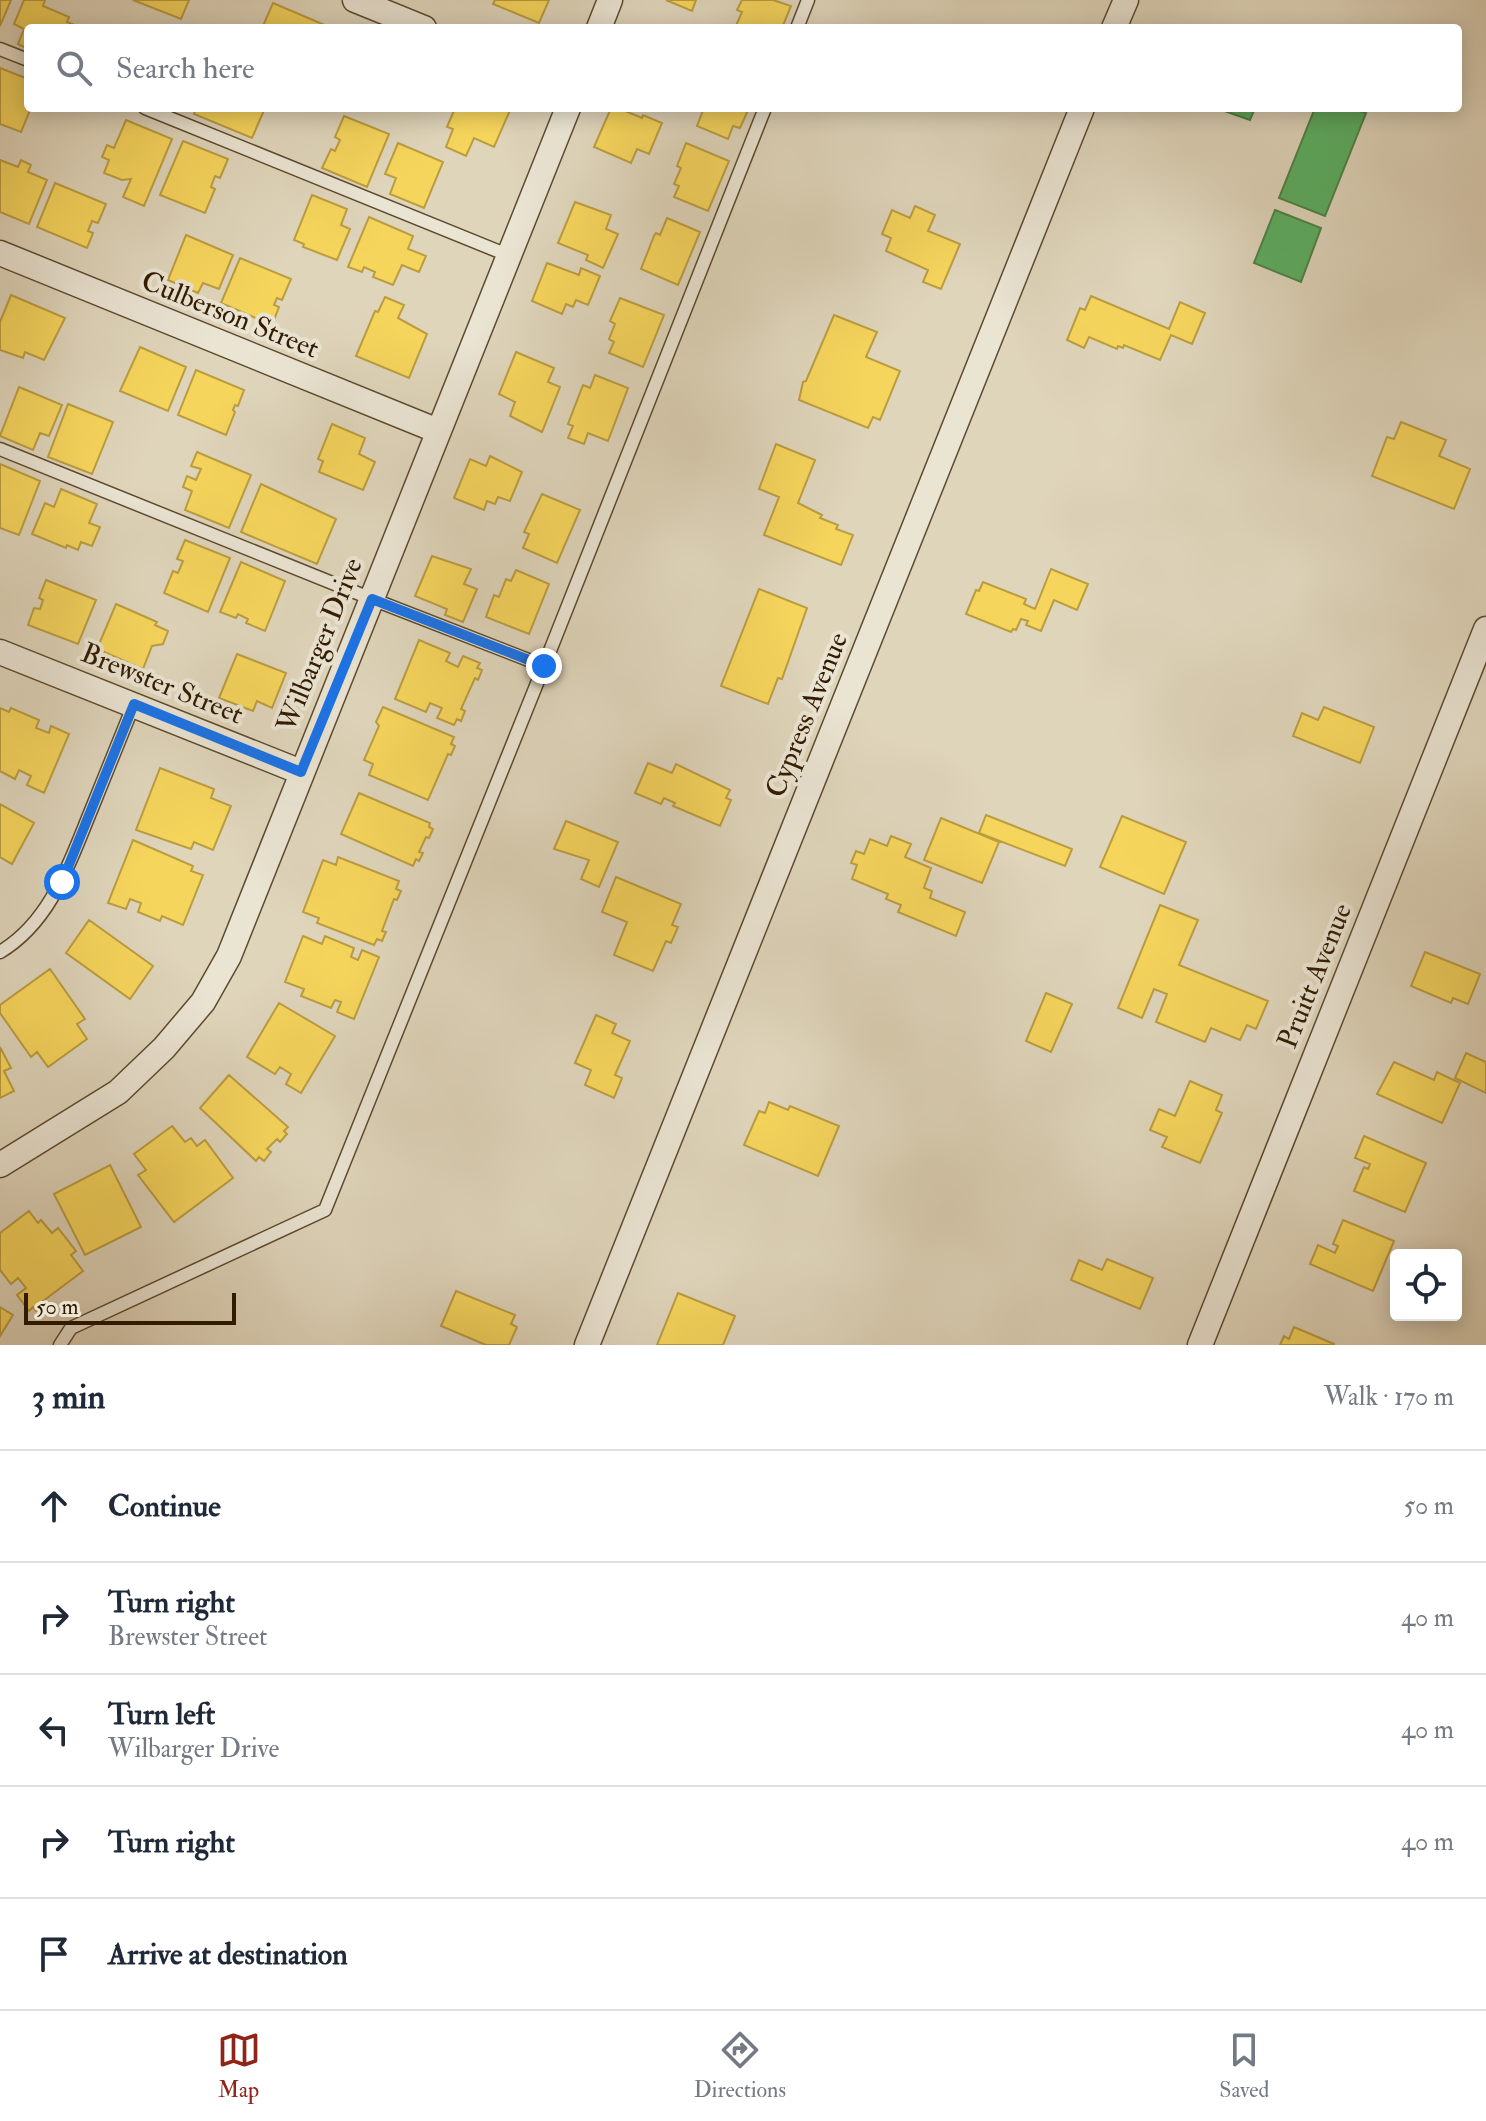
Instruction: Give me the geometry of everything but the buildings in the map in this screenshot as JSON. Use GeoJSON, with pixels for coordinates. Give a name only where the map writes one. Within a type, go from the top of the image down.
{"type":"FeatureCollection","features":[{"type":"Feature","properties":{"kind":"street"},"geometry":{"type":"LineString","coordinates":[[355,0],[414,24]]}},
{"type":"Feature","properties":{"kind":"street"},"geometry":{"type":"LineString","coordinates":[[601,24],[610,0]]}},
{"type":"Feature","properties":{"kind":"street"},"geometry":{"type":"LineString","coordinates":[[1116,24],[1126,0]]}},
{"type":"Feature","properties":{"kind":"street","name":"Wilbarger Drive"},"geometry":{"type":"LineString","coordinates":[[0,1165],[118,1092],[164,1048],[203,1002],[229,956],[566,112]]}},
{"type":"Feature","properties":{"kind":"street","name":"Cypress Avenue"},"geometry":{"type":"LineString","coordinates":[[587,1345],[1080,112]]}},
{"type":"Feature","properties":{"kind":"street","name":"Culberson Street"},"geometry":{"type":"LineString","coordinates":[[0,253],[438,431]]}},
{"type":"Feature","properties":{"kind":"street","name":"Pruitt Avenue"},"geometry":{"type":"LineString","coordinates":[[1200,1345],[1486,629]]}},
{"type":"Feature","properties":{"kind":"street","name":"Brewster Street"},"geometry":{"type":"LineString","coordinates":[[0,652],[301,772]]}},
{"type":"Feature","properties":{"kind":"lane"},"geometry":{"type":"LineString","coordinates":[[799,24],[808,0]]}},
{"type":"Feature","properties":{"kind":"lane"},"geometry":{"type":"LineString","coordinates":[[0,49],[24,58]]}},
{"type":"Feature","properties":{"kind":"lane"},"geometry":{"type":"LineString","coordinates":[[155,112],[510,256]]}},
{"type":"Feature","properties":{"kind":"lane"},"geometry":{"type":"LineString","coordinates":[[60,1345],[71,1328],[325,1210],[763,112]]}},
{"type":"Feature","properties":{"kind":"lane"},"geometry":{"type":"LineString","coordinates":[[0,449],[544,666]]}},
{"type":"Feature","properties":{"kind":"lane"},"geometry":{"type":"LineString","coordinates":[[0,952],[12,945],[40,918],[62,882],[134,704]]}},
{"type":"Feature","properties":{"kind":"route"},"geometry":{"type":"LineString","coordinates":[[62,882],[134,704],[301,772],[372,599],[544,666]]}}]}
